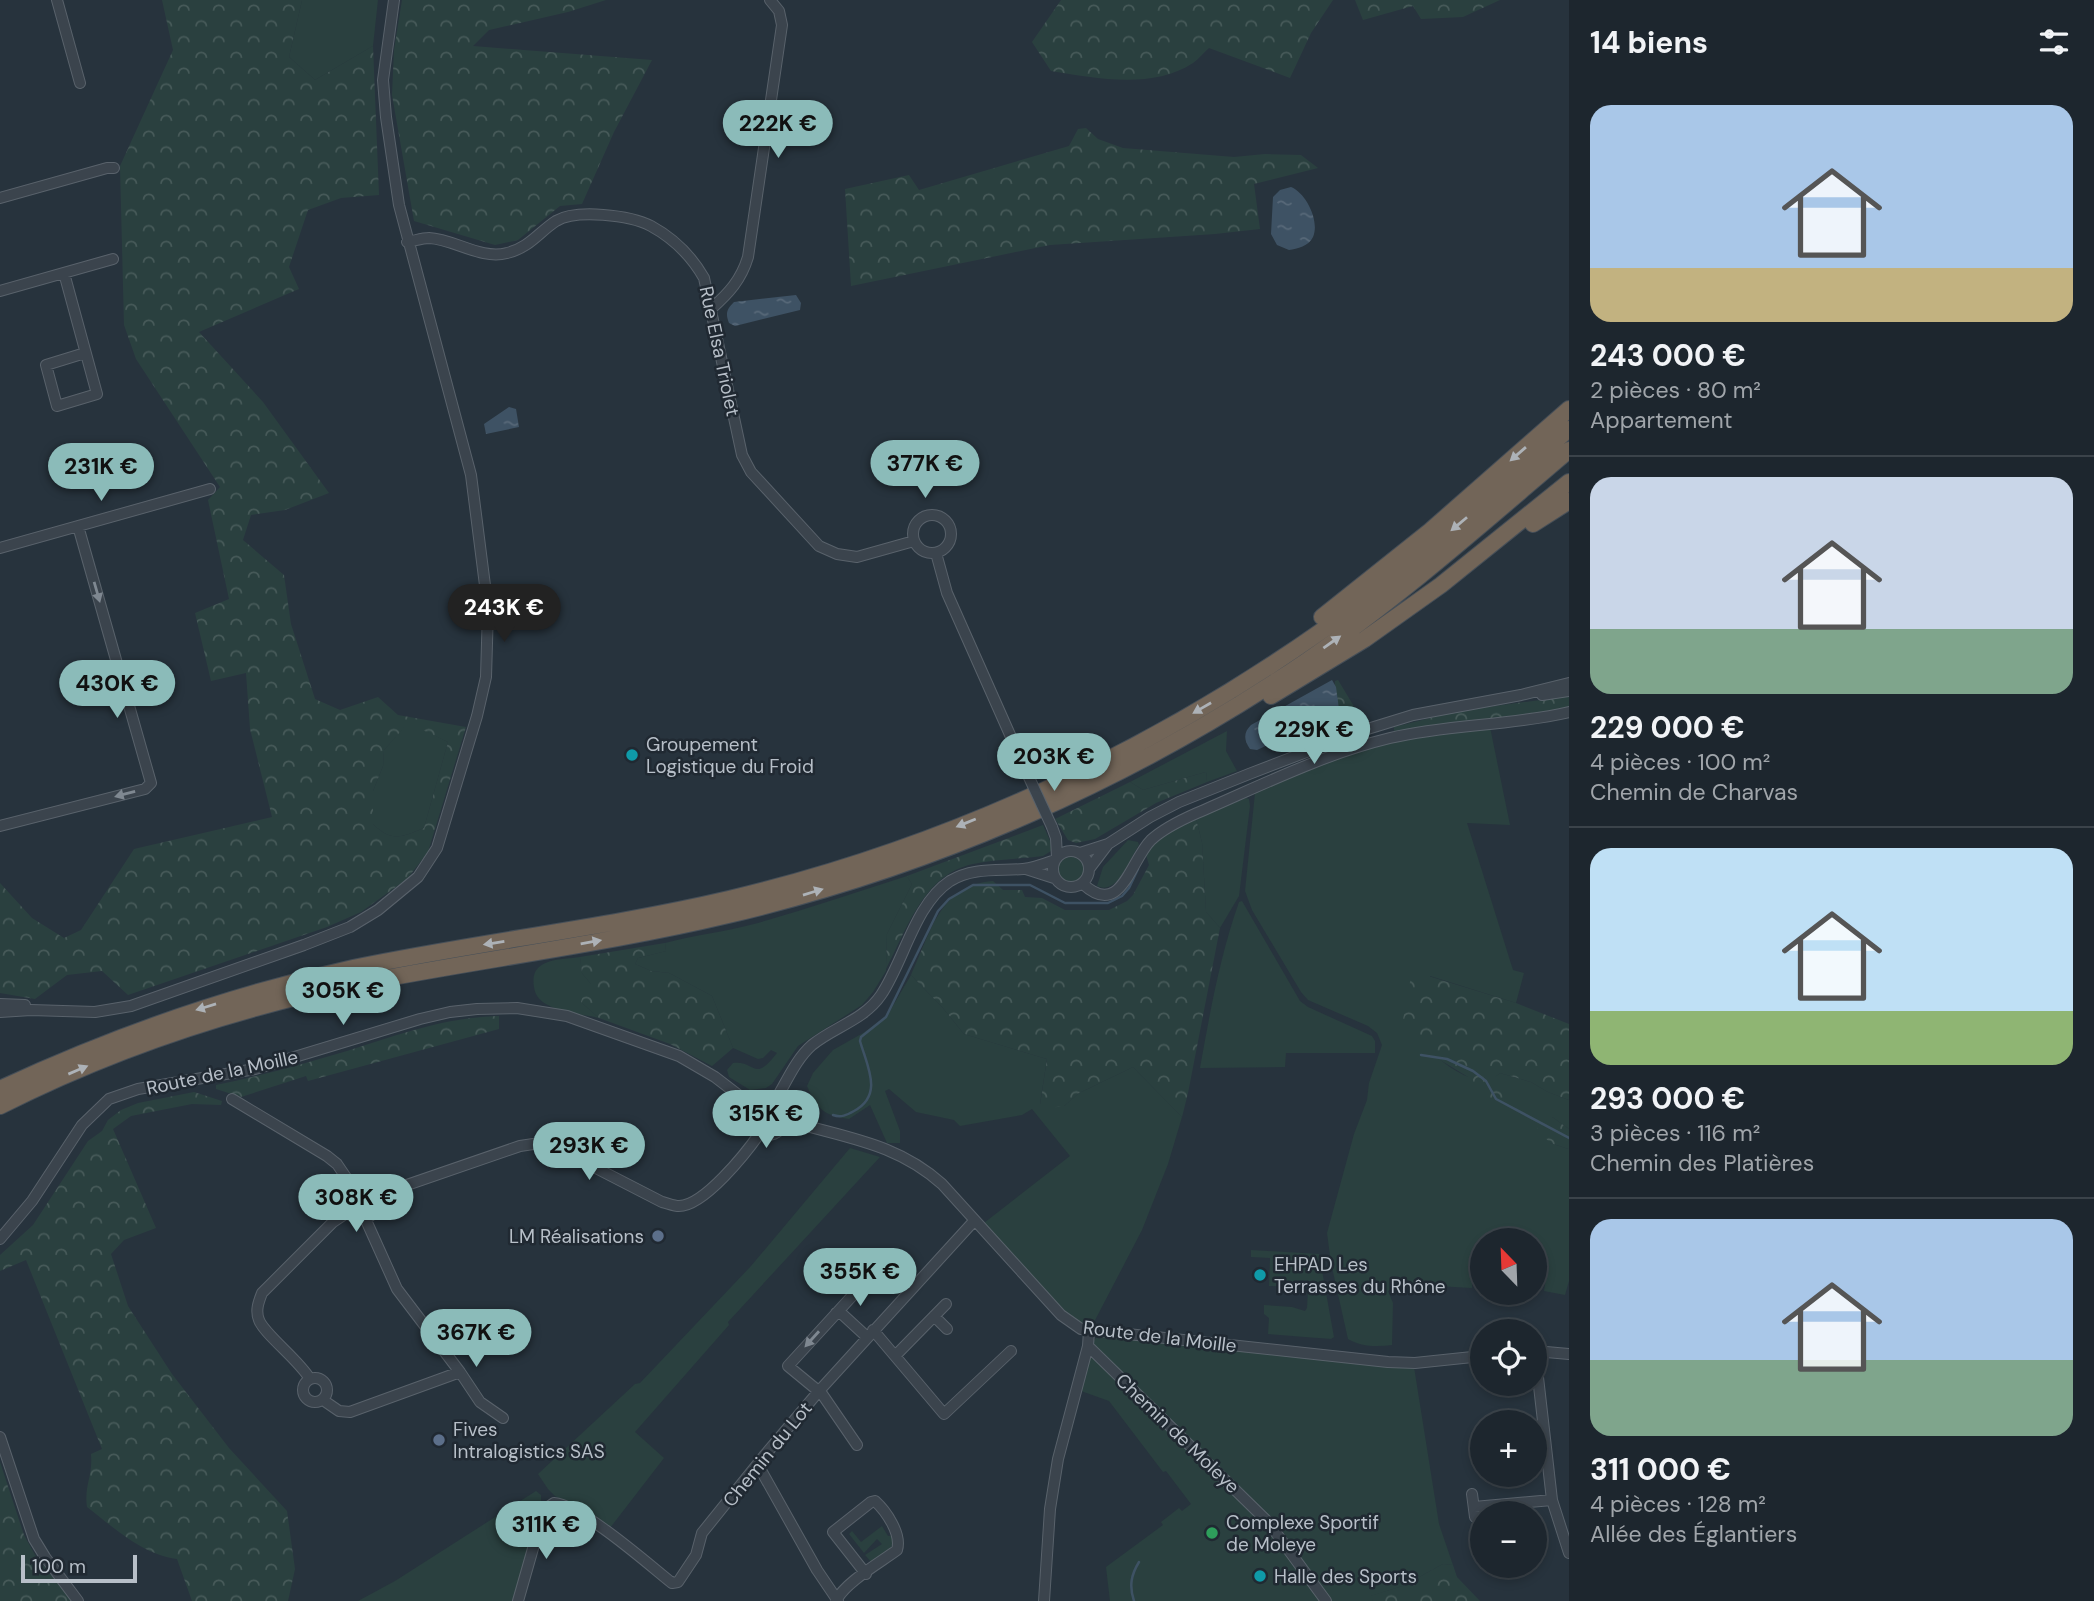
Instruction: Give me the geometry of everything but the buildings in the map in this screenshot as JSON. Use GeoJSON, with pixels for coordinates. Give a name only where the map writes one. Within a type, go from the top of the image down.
{"type":"FeatureCollection","features":[{"type":"Feature","properties":{"kind":"highway"},"geometry":{"type":"LineString","coordinates":[[1260,673],[1261,661],[1393,562],[1569,409]]}},
{"type":"Feature","properties":{"kind":"highway"},"geometry":{"type":"LineString","coordinates":[[0,1088],[144,1028],[271,987],[390,961],[688,908],[775,887],[856,863],[964,824],[1058,784],[1177,723],[1260,673],[1410,564],[1569,429]]}},
{"type":"Feature","properties":{"kind":"highway"},"geometry":{"type":"LineString","coordinates":[[0,1106],[150,1042],[273,1004],[358,983],[686,925],[837,885],[947,848],[1034,812],[1132,765],[1280,679],[1382,606],[1569,450]]}},
{"type":"Feature","properties":{"kind":"highway"},"geometry":{"type":"LineString","coordinates":[[1213,719],[1225,722],[1365,639],[1441,585],[1569,482]]}},
{"type":"Feature","properties":{"kind":"highway"},"geometry":{"type":"LineString","coordinates":[[1441,585],[1451,583],[1569,501]]}},
{"type":"Feature","properties":{"kind":"street"},"geometry":{"type":"LineString","coordinates":[[57,0],[80,83]]}},
{"type":"Feature","properties":{"kind":"street"},"geometry":{"type":"LineString","coordinates":[[1,1005],[66,1012],[95,1012],[131,1006],[349,927],[378,911],[411,884],[437,848],[486,677],[488,609],[471,475],[399,205],[383,80],[394,0]]}},
{"type":"Feature","properties":{"kind":"street"},"geometry":{"type":"LineString","coordinates":[[711,309],[735,286],[744,272],[748,257],[782,25],[779,11],[769,0]]}},
{"type":"Feature","properties":{"kind":"street"},"geometry":{"type":"LineString","coordinates":[[0,198],[114,168]]}},
{"type":"Feature","properties":{"kind":"street","name":"Rue Elsa Triolet"},"geometry":{"type":"LineString","coordinates":[[407,242],[429,238],[480,252],[505,254],[527,246],[557,220],[577,214],[613,216],[650,225],[692,258],[704,278],[742,455],[751,472],[766,490],[805,534],[819,546],[837,554],[857,557],[914,541]]}},
{"type":"Feature","properties":{"kind":"street"},"geometry":{"type":"LineString","coordinates":[[0,291],[113,259]]}},
{"type":"Feature","properties":{"kind":"street"},"geometry":{"type":"LineString","coordinates":[[64,273],[97,394],[57,405],[46,365],[85,353]]}},
{"type":"Feature","properties":{"kind":"street"},"geometry":{"type":"LineString","coordinates":[[0,548],[210,489]]}},
{"type":"Feature","properties":{"kind":"street"},"geometry":{"type":"LineString","coordinates":[[936,515],[950,526],[951,539],[936,553],[923,551],[914,541],[914,528],[919,520],[927,516],[936,515]]}},
{"type":"Feature","properties":{"kind":"street"},"geometry":{"type":"LineString","coordinates":[[0,825],[145,789],[151,783],[78,526]]}},
{"type":"Feature","properties":{"kind":"street"},"geometry":{"type":"LineString","coordinates":[[936,553],[947,593],[1054,832],[1054,878]]}},
{"type":"Feature","properties":{"kind":"street"},"geometry":{"type":"LineString","coordinates":[[776,1099],[809,1048],[861,1016],[875,1003],[927,905],[939,890],[959,876],[974,871],[1026,869],[1074,852],[1108,844],[1179,802],[1379,725],[1443,708],[1521,695],[1569,683]]}},
{"type":"Feature","properties":{"kind":"street"},"geometry":{"type":"LineString","coordinates":[[1521,695],[1548,695],[1569,691]]}},
{"type":"Feature","properties":{"kind":"street"},"geometry":{"type":"LineString","coordinates":[[1083,884],[1101,895],[1116,892],[1140,853],[1169,826],[1250,789],[1341,753],[1426,731],[1569,712]]}},
{"type":"Feature","properties":{"kind":"street"},"geometry":{"type":"LineString","coordinates":[[1054,832],[1087,861],[1089,869]]}},
{"type":"Feature","properties":{"kind":"street"},"geometry":{"type":"LineString","coordinates":[[1083,884],[1089,869],[1108,844]]}},
{"type":"Feature","properties":{"kind":"street"},"geometry":{"type":"LineString","coordinates":[[1026,869],[1054,878],[1064,887],[1083,884]]}},
{"type":"Feature","properties":{"kind":"street","name":"Route de la Moille"},"geometry":{"type":"LineString","coordinates":[[0,1240],[32,1201],[82,1125],[109,1099],[138,1089],[211,1078],[274,1064],[434,1015],[509,1008],[567,1016],[679,1056],[715,1077],[741,1097],[758,1100]]}},
{"type":"Feature","properties":{"kind":"street"},"geometry":{"type":"LineString","coordinates":[[741,1097],[751,1124],[760,1133],[776,1133],[786,1120],[785,1107],[776,1099],[766,1097],[758,1100],[751,1108],[749,1118]]}},
{"type":"Feature","properties":{"kind":"street"},"geometry":{"type":"LineString","coordinates":[[232,1099],[327,1156],[337,1164],[354,1189]]}},
{"type":"Feature","properties":{"kind":"street","name":"Route de la Moille"},"geometry":{"type":"LineString","coordinates":[[786,1120],[881,1146],[910,1159],[942,1184],[1061,1315],[1075,1326],[1090,1331],[1388,1363],[1470,1357]]}},
{"type":"Feature","properties":{"kind":"street"},"geometry":{"type":"LineString","coordinates":[[375,1196],[520,1146],[540,1143],[557,1148],[662,1202],[680,1206],[704,1195],[745,1153],[760,1133]]}},
{"type":"Feature","properties":{"kind":"street"},"geometry":{"type":"LineString","coordinates":[[354,1189],[368,1189],[375,1196],[374,1212],[365,1218],[354,1217],[348,1212],[346,1198],[354,1189]]}},
{"type":"Feature","properties":{"kind":"street"},"geometry":{"type":"LineString","coordinates":[[310,1379],[302,1365],[259,1322],[257,1307],[262,1293],[333,1222],[348,1212]]}},
{"type":"Feature","properties":{"kind":"street"},"geometry":{"type":"LineString","coordinates":[[365,1218],[397,1289],[480,1402],[503,1418]]}},
{"type":"Feature","properties":{"kind":"street","name":"Chemin du Lot"},"geometry":{"type":"LineString","coordinates":[[518,1601],[544,1510],[551,1504],[558,1503],[575,1510],[616,1538],[672,1583],[678,1582],[696,1555],[702,1533],[819,1391],[974,1220]]}},
{"type":"Feature","properties":{"kind":"street"},"geometry":{"type":"LineString","coordinates":[[857,1445],[819,1391],[788,1366],[886,1263],[913,1286]]}},
{"type":"Feature","properties":{"kind":"street"},"geometry":{"type":"LineString","coordinates":[[895,1356],[946,1304]]}},
{"type":"Feature","properties":{"kind":"street"},"geometry":{"type":"LineString","coordinates":[[836,1313],[842,1314],[870,1334],[895,1356],[944,1414],[1011,1352]]}},
{"type":"Feature","properties":{"kind":"street"},"geometry":{"type":"LineString","coordinates":[[934,1316],[947,1329]]}},
{"type":"Feature","properties":{"kind":"street"},"geometry":{"type":"LineString","coordinates":[[1044,1601],[1046,1554],[1056,1470],[1090,1331]]}},
{"type":"Feature","properties":{"kind":"street","name":"Chemin de Moleye"},"geometry":{"type":"LineString","coordinates":[[1088,1346],[1268,1522],[1326,1601]]}},
{"type":"Feature","properties":{"kind":"street"},"geometry":{"type":"LineString","coordinates":[[1547,1353],[1569,1354]]}},
{"type":"Feature","properties":{"kind":"street"},"geometry":{"type":"LineString","coordinates":[[323,1400],[327,1385],[321,1379],[310,1379],[302,1388],[304,1396],[311,1402],[323,1400],[339,1411],[349,1412],[460,1373]]}},
{"type":"Feature","properties":{"kind":"street"},"geometry":{"type":"LineString","coordinates":[[1540,1396],[1552,1500],[1569,1553]]}},
{"type":"Feature","properties":{"kind":"street"},"geometry":{"type":"LineString","coordinates":[[0,1437],[34,1539],[78,1601]]}},
{"type":"Feature","properties":{"kind":"street"},"geometry":{"type":"LineString","coordinates":[[758,1465],[837,1601]]}},
{"type":"Feature","properties":{"kind":"street"},"geometry":{"type":"LineString","coordinates":[[1472,1494],[1474,1512],[1552,1500]]}},
{"type":"Feature","properties":{"kind":"street"},"geometry":{"type":"LineString","coordinates":[[837,1601],[840,1593],[866,1574],[897,1550],[899,1545],[895,1530],[875,1501],[833,1532],[866,1574]]}},
{"type":"Feature","properties":{"kind":"green space"},"geometry":{"type":"Polygon","coordinates":[[[162,0],[302,0],[289,57],[315,80],[373,46],[379,195],[341,198],[308,210],[289,267],[299,289],[199,332],[263,402],[329,493],[285,510],[251,515],[243,540],[284,575],[291,624],[315,699],[340,710],[378,697],[398,715],[466,727],[428,852],[407,879],[361,912],[327,927],[128,995],[102,971],[67,975],[35,999],[0,993],[0,883],[32,918],[64,938],[81,930],[134,849],[272,817],[250,729],[246,673],[211,681],[195,613],[229,599],[208,500],[220,487],[136,359],[124,325],[120,166],[173,50],[162,0]],[[408,723],[384,750],[383,766],[373,791],[373,824],[380,830],[397,836],[424,828],[448,742],[408,723]]]}},
{"type":"Feature","properties":{"kind":"green space"},"geometry":{"type":"Polygon","coordinates":[[[302,0],[378,0],[373,46],[315,80],[289,57],[302,0]]]}},
{"type":"Feature","properties":{"kind":"green space"},"geometry":{"type":"Polygon","coordinates":[[[402,0],[606,0],[568,12],[489,30],[473,46],[652,60],[614,132],[582,204],[560,206],[518,240],[495,245],[414,221],[392,95],[394,50],[402,0]]]}},
{"type":"Feature","properties":{"kind":"green space"},"geometry":{"type":"Polygon","coordinates":[[[1061,0],[1333,0],[1311,33],[1290,78],[1209,48],[1193,63],[1177,71],[1159,77],[1123,80],[1051,71],[1032,42],[1061,0]]]}},
{"type":"Feature","properties":{"kind":"green space"},"geometry":{"type":"Polygon","coordinates":[[[1355,0],[1500,0],[1463,17],[1421,19],[1413,6],[1363,20],[1355,0]]]}},
{"type":"Feature","properties":{"kind":"green space"},"geometry":{"type":"Polygon","coordinates":[[[1086,128],[1098,139],[1123,148],[1234,157],[1301,155],[1318,168],[1254,184],[1260,229],[1050,245],[851,286],[845,189],[909,175],[919,190],[1069,146],[1078,129],[1086,128]]]}},
{"type":"Feature","properties":{"kind":"green space"},"geometry":{"type":"Polygon","coordinates":[[[1338,680],[1361,718],[1278,751],[1273,743],[1333,715],[1335,681],[1338,680]]]}},
{"type":"Feature","properties":{"kind":"green space"},"geometry":{"type":"Polygon","coordinates":[[[1569,696],[1569,707],[1556,710],[1394,732],[1394,727],[1459,711],[1569,696]]]}},
{"type":"Feature","properties":{"kind":"green space"},"geometry":{"type":"Polygon","coordinates":[[[408,722],[448,742],[424,828],[403,836],[392,836],[373,824],[373,791],[383,766],[384,750],[408,722]]]}},
{"type":"Feature","properties":{"kind":"green space"},"geometry":{"type":"Polygon","coordinates":[[[1490,727],[1510,825],[1467,823],[1513,970],[1524,973],[1516,1003],[1430,976],[1429,1049],[1453,1069],[1472,1078],[1482,1080],[1500,1073],[1531,1082],[1569,1100],[1569,1129],[1552,1117],[1550,1143],[1569,1149],[1569,1281],[1565,1295],[1547,1292],[1547,1228],[1470,1228],[1470,1288],[1400,1284],[1388,1291],[1393,1303],[1392,1345],[1375,1346],[1348,1339],[1327,1233],[1382,1045],[1377,1033],[1368,1026],[1308,1000],[1252,910],[1245,891],[1255,793],[1357,751],[1416,738],[1490,727]]]}},
{"type":"Feature","properties":{"kind":"green space"},"geometry":{"type":"Polygon","coordinates":[[[1227,731],[1226,751],[1237,771],[1207,782],[1206,772],[1143,790],[1130,782],[1227,731]]]}},
{"type":"Feature","properties":{"kind":"green space"},"geometry":{"type":"Polygon","coordinates":[[[1206,772],[1207,782],[1156,803],[1095,839],[1076,843],[1068,840],[1055,819],[1130,782],[1143,790],[1206,772]]]}},
{"type":"Feature","properties":{"kind":"green space"},"geometry":{"type":"Polygon","coordinates":[[[1249,799],[1250,806],[1239,896],[1220,928],[1206,912],[1202,843],[1196,818],[1249,799]]]}},
{"type":"Feature","properties":{"kind":"green space"},"geometry":{"type":"Polygon","coordinates":[[[1196,818],[1202,843],[1206,912],[1220,928],[1182,1117],[1133,1067],[1079,1093],[1064,1106],[1050,1108],[1040,1105],[1047,1059],[964,1034],[911,975],[931,928],[949,901],[960,891],[975,884],[993,881],[1003,890],[1022,890],[1025,897],[1042,898],[1065,910],[1109,910],[1133,895],[1149,865],[1145,851],[1157,838],[1196,818]]]}},
{"type":"Feature","properties":{"kind":"green space"},"geometry":{"type":"Polygon","coordinates":[[[1043,825],[1051,843],[1051,851],[1043,856],[973,864],[942,879],[919,905],[886,969],[887,934],[912,884],[907,876],[1043,825]]]}},
{"type":"Feature","properties":{"kind":"green space"},"geometry":{"type":"Polygon","coordinates":[[[1128,840],[1138,842],[1139,845],[1122,874],[1111,886],[1097,886],[1103,867],[1128,840]]]}},
{"type":"Feature","properties":{"kind":"green space"},"geometry":{"type":"Polygon","coordinates":[[[1071,857],[1080,861],[1084,870],[1080,879],[1071,883],[1062,879],[1058,870],[1062,861],[1071,857]]]}},
{"type":"Feature","properties":{"kind":"green space"},"geometry":{"type":"Polygon","coordinates":[[[907,876],[912,884],[887,934],[886,971],[873,992],[862,1005],[798,1046],[772,1084],[766,1088],[750,1090],[729,1077],[727,1070],[733,1063],[759,1069],[777,1053],[771,1050],[758,1059],[733,1048],[712,996],[669,973],[651,971],[635,964],[638,958],[666,951],[665,943],[754,924],[907,876]]]}},
{"type":"Feature","properties":{"kind":"green space"},"geometry":{"type":"Polygon","coordinates":[[[1242,901],[1300,1001],[1372,1036],[1375,1053],[1286,1053],[1285,1067],[1200,1068],[1221,963],[1232,922],[1239,902],[1242,901]]]}},
{"type":"Feature","properties":{"kind":"green space"},"geometry":{"type":"Polygon","coordinates":[[[665,943],[666,951],[638,958],[635,964],[651,971],[669,973],[712,996],[733,1048],[712,1066],[670,1044],[599,1018],[581,1002],[585,987],[591,984],[582,973],[580,957],[665,943]]]}},
{"type":"Feature","properties":{"kind":"green space"},"geometry":{"type":"Polygon","coordinates":[[[580,957],[582,973],[592,985],[581,1002],[599,1018],[552,1007],[541,1001],[535,992],[534,978],[536,970],[541,966],[555,960],[580,957]]]}},
{"type":"Feature","properties":{"kind":"green space"},"geometry":{"type":"Polygon","coordinates":[[[1412,971],[1516,1003],[1569,1024],[1569,1100],[1531,1082],[1500,1073],[1495,1077],[1507,1098],[1499,1106],[1476,1093],[1473,1080],[1437,1058],[1402,1025],[1412,971]]]}},
{"type":"Feature","properties":{"kind":"green space"},"geometry":{"type":"Polygon","coordinates":[[[911,975],[964,1034],[1047,1059],[1040,1104],[1064,1106],[1079,1093],[1133,1067],[1182,1117],[1168,1164],[1142,1230],[1092,1326],[1079,1323],[1067,1315],[984,1223],[1070,1156],[1032,1109],[1022,1115],[960,1126],[954,1120],[916,1112],[889,1089],[885,1091],[900,1131],[900,1143],[887,1143],[870,1105],[849,1119],[833,1116],[822,1110],[811,1094],[807,1086],[813,1073],[833,1050],[887,1016],[911,975]]]}},
{"type":"Feature","properties":{"kind":"green space"},"geometry":{"type":"Polygon","coordinates":[[[499,1016],[499,1029],[308,1081],[306,1076],[241,1097],[216,1089],[216,1085],[298,1065],[422,1028],[499,1016]]]}},
{"type":"Feature","properties":{"kind":"green space"},"geometry":{"type":"Polygon","coordinates":[[[194,1092],[222,1101],[221,1105],[192,1104],[131,1116],[113,1129],[156,1228],[124,1240],[111,1254],[128,1306],[172,1374],[229,1448],[287,1511],[295,1569],[288,1601],[192,1601],[177,1559],[140,1546],[87,1507],[91,1454],[102,1449],[26,1260],[0,1271],[0,1255],[33,1225],[88,1141],[102,1131],[108,1120],[121,1110],[138,1103],[194,1092]]]}},
{"type":"Feature","properties":{"kind":"green space"},"geometry":{"type":"Polygon","coordinates":[[[768,1103],[777,1107],[781,1116],[777,1125],[768,1129],[759,1125],[755,1116],[759,1107],[768,1103]]]}},
{"type":"Feature","properties":{"kind":"green space"},"geometry":{"type":"Polygon","coordinates":[[[1552,1117],[1569,1129],[1569,1149],[1550,1143],[1537,1128],[1552,1117]]]}},
{"type":"Feature","properties":{"kind":"green space"},"geometry":{"type":"Polygon","coordinates":[[[850,1148],[880,1157],[728,1322],[729,1325],[635,1432],[664,1458],[610,1528],[555,1496],[538,1474],[635,1384],[640,1383],[751,1266],[850,1148]]]}},
{"type":"Feature","properties":{"kind":"green space"},"geometry":{"type":"Polygon","coordinates":[[[1251,1250],[1319,1254],[1334,1337],[1331,1339],[1268,1334],[1269,1318],[1264,1314],[1264,1305],[1305,1311],[1308,1290],[1306,1287],[1269,1286],[1270,1258],[1251,1257],[1251,1250]]]}},
{"type":"Feature","properties":{"kind":"green space"},"geometry":{"type":"Polygon","coordinates":[[[1098,1336],[1414,1367],[1439,1524],[1453,1565],[1443,1564],[1403,1586],[1371,1596],[1373,1601],[1331,1601],[1276,1526],[1243,1490],[1138,1392],[1094,1345],[1093,1341],[1098,1336]]]}},
{"type":"Feature","properties":{"kind":"green space","name":"Complexe Sportif de Moleye"},"geometry":{"type":"Polygon","coordinates":[[[1092,1355],[1257,1515],[1320,1601],[1110,1601],[1106,1567],[1163,1525],[1161,1522],[1179,1508],[1182,1511],[1191,1504],[1109,1401],[1081,1391],[1088,1357],[1092,1355]]]}},
{"type":"Feature","properties":{"kind":"green space"},"geometry":{"type":"Polygon","coordinates":[[[0,1462],[24,1535],[35,1555],[72,1601],[0,1601],[0,1462]]]}},
{"type":"Feature","properties":{"kind":"green space"},"geometry":{"type":"Polygon","coordinates":[[[536,1491],[541,1495],[541,1503],[513,1601],[358,1601],[395,1581],[536,1491]]]}},
{"type":"Feature","properties":{"kind":"green space"},"geometry":{"type":"Polygon","coordinates":[[[882,1526],[888,1536],[893,1536],[893,1541],[888,1552],[873,1564],[865,1555],[882,1544],[877,1539],[864,1553],[849,1534],[852,1531],[861,1542],[882,1526]]]}},
{"type":"Feature","properties":{"kind":"green space"},"geometry":{"type":"Polygon","coordinates":[[[1443,1564],[1453,1565],[1457,1577],[1480,1601],[1373,1601],[1370,1596],[1403,1586],[1443,1564]]]}},
{"type":"Feature","properties":{"kind":"water"},"geometry":{"type":"Polygon","coordinates":[[[1291,187],[1302,195],[1310,208],[1315,231],[1309,243],[1289,250],[1277,245],[1271,234],[1273,197],[1280,190],[1291,187]]]}},
{"type":"Feature","properties":{"kind":"water"},"geometry":{"type":"Polygon","coordinates":[[[796,295],[801,303],[800,310],[735,326],[729,323],[727,311],[734,302],[796,295]]]}},
{"type":"Feature","properties":{"kind":"water"},"geometry":{"type":"Polygon","coordinates":[[[509,407],[516,409],[519,427],[486,434],[484,424],[509,407]]]}},
{"type":"Feature","properties":{"kind":"water"},"geometry":{"type":"Polygon","coordinates":[[[526,588],[546,599],[533,625],[520,625],[511,607],[512,592],[526,588]]]}},
{"type":"Feature","properties":{"kind":"water"},"geometry":{"type":"Polygon","coordinates":[[[1332,680],[1336,687],[1339,709],[1333,715],[1257,750],[1250,749],[1245,737],[1251,725],[1332,680]]]}},
{"type":"Feature","properties":{"kind":"waterway"},"geometry":{"type":"LineString","coordinates":[[833,1115],[849,1114],[869,1097],[871,1079],[861,1037],[886,1017],[938,911],[949,899],[973,885],[1030,885],[1065,903],[1108,903],[1122,896],[1138,869]]}},
{"type":"Feature","properties":{"kind":"waterway"},"geometry":{"type":"LineString","coordinates":[[1421,1055],[1447,1059],[1473,1071],[1486,1081],[1496,1099],[1569,1138]]}},
{"type":"Feature","properties":{"kind":"waterway"},"geometry":{"type":"LineString","coordinates":[[1134,1601],[1132,1581],[1139,1562]]}},
{"type":"Feature","properties":{"kind":"place","name":"Groupement Logistique du Froid"},"geometry":{"type":"Point","coordinates":[632,755]}},
{"type":"Feature","properties":{"kind":"place","name":"LM Réalisations"},"geometry":{"type":"Point","coordinates":[658,1236]}},
{"type":"Feature","properties":{"kind":"place","name":"EHPAD Les Terrasses du Rhône"},"geometry":{"type":"Point","coordinates":[1260,1275]}},
{"type":"Feature","properties":{"kind":"place","name":"Fives Intralogistics SAS"},"geometry":{"type":"Point","coordinates":[439,1440]}},
{"type":"Feature","properties":{"kind":"place","name":"Complexe Sportif de Moleye"},"geometry":{"type":"Point","coordinates":[1212,1533]}},
{"type":"Feature","properties":{"kind":"place","name":"Halle des Sports"},"geometry":{"type":"Point","coordinates":[1260,1576]}}]}
